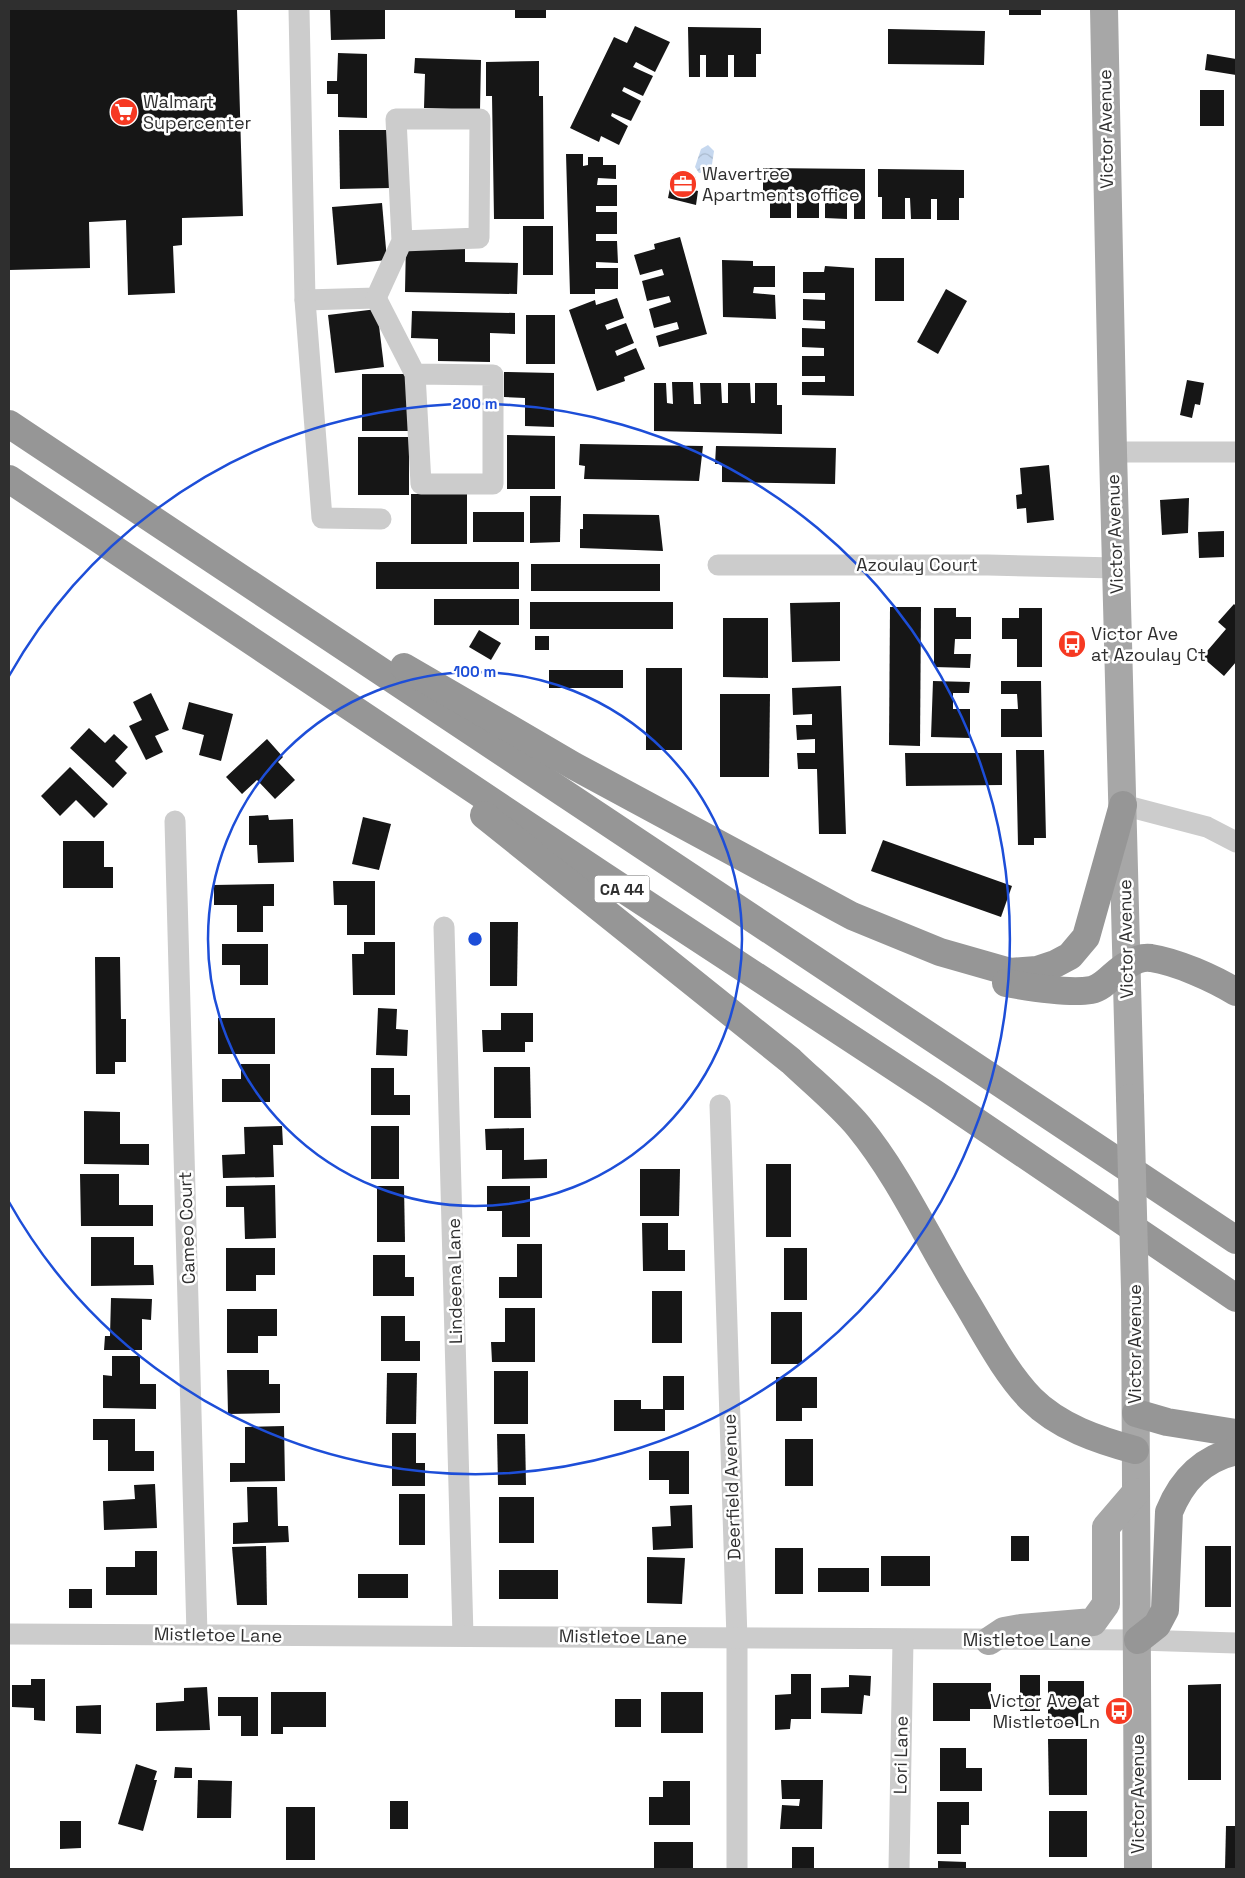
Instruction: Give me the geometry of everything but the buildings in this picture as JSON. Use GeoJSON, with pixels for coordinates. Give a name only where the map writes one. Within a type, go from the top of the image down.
{"type":"FeatureCollection","features":[{"type":"Feature","properties":{"kind":"highway","name":"CA 44"},"geometry":{"type":"LineString","coordinates":[[9,424],[1236,1240]]}},
{"type":"Feature","properties":{"kind":"highway","name":"CA 44"},"geometry":{"type":"LineString","coordinates":[[9,479],[926,1088],[1236,1298]]}},
{"type":"Feature","properties":{"kind":"highway"},"geometry":{"type":"LineString","coordinates":[[317,628],[363,643],[574,766],[852,916],[890,941],[940,964],[1017,985],[1092,990],[1126,965],[1140,959],[1150,958],[1198,974],[1236,992]]}},
{"type":"Feature","properties":{"kind":"highway"},"geometry":{"type":"LineString","coordinates":[[431,760],[479,811],[791,1061],[834,1102],[859,1128],[891,1174],[1002,1360],[1031,1399],[1057,1419],[1085,1434],[1135,1450]]}},
{"type":"Feature","properties":{"kind":"highway"},"geometry":{"type":"LineString","coordinates":[[852,916],[940,952],[982,966],[1021,972],[1037,970],[1055,964],[1070,956],[1086,937],[1123,805]]}},
{"type":"Feature","properties":{"kind":"highway"},"geometry":{"type":"LineString","coordinates":[[1136,1413],[1158,1421],[1236,1433]]}},
{"type":"Feature","properties":{"kind":"highway"},"geometry":{"type":"LineString","coordinates":[[1138,1640],[1157,1625],[1165,1610],[1169,1512],[1173,1502],[1191,1474],[1202,1464],[1222,1454],[1236,1450]]}},
{"type":"Feature","properties":{"kind":"main road","name":"Victor Avenue"},"geometry":{"type":"LineString","coordinates":[[1104,9],[1113,452],[1135,1290],[1138,1869]]}},
{"type":"Feature","properties":{"kind":"main road"},"geometry":{"type":"LineString","coordinates":[[990,1641],[1004,1631],[1093,1622],[1106,1604],[1106,1527],[1136,1492]]}},
{"type":"Feature","properties":{"kind":"street"},"geometry":{"type":"LineString","coordinates":[[300,9],[304,300],[322,518],[381,519]]}},
{"type":"Feature","properties":{"kind":"street"},"geometry":{"type":"LineString","coordinates":[[376,298],[402,241],[396,119],[480,119],[479,238],[402,241]]}},
{"type":"Feature","properties":{"kind":"street"},"geometry":{"type":"LineString","coordinates":[[304,300],[376,298]]}},
{"type":"Feature","properties":{"kind":"street"},"geometry":{"type":"LineString","coordinates":[[376,298],[416,374],[421,484],[493,484],[493,375],[416,374]]}},
{"type":"Feature","properties":{"kind":"street"},"geometry":{"type":"LineString","coordinates":[[1113,452],[1236,452]]}},
{"type":"Feature","properties":{"kind":"street","name":"Azoulay Court"},"geometry":{"type":"LineString","coordinates":[[718,565],[978,565],[1116,568]]}},
{"type":"Feature","properties":{"kind":"street"},"geometry":{"type":"LineString","coordinates":[[1123,805],[1207,827],[1236,842]]}},
{"type":"Feature","properties":{"kind":"street","name":"Cameo Court"},"geometry":{"type":"LineString","coordinates":[[174,821],[197,1634]]}},
{"type":"Feature","properties":{"kind":"street","name":"Lindeena Lane"},"geometry":{"type":"LineString","coordinates":[[444,927],[464,1636]]}},
{"type":"Feature","properties":{"kind":"street","name":"Deerfield Avenue"},"geometry":{"type":"LineString","coordinates":[[720,1105],[738,1639],[737,1869]]}},
{"type":"Feature","properties":{"kind":"street","name":"Mistletoe Lane"},"geometry":{"type":"LineString","coordinates":[[9,1634],[990,1641],[1138,1640],[1236,1643]]}},
{"type":"Feature","properties":{"kind":"street","name":"Lori Lane"},"geometry":{"type":"LineString","coordinates":[[899,1869],[902,1640]]}},
{"type":"Feature","properties":{"kind":"water"},"geometry":{"type":"Polygon","coordinates":[[[708,145],[714,151],[711,171],[699,173],[695,167],[701,149],[708,145]]]}},
{"type":"Feature","properties":{"kind":"place","name":"Walmart Supercenter"},"geometry":{"type":"Point","coordinates":[124,112]}},
{"type":"Feature","properties":{"kind":"place","name":"Wavertree Apartments office"},"geometry":{"type":"Point","coordinates":[683,184]}},
{"type":"Feature","properties":{"kind":"place","name":"Victor Ave at Azoulay Ct"},"geometry":{"type":"Point","coordinates":[1072,644]}},
{"type":"Feature","properties":{"kind":"place","name":"Victor Ave at Mistletoe Ln"},"geometry":{"type":"Point","coordinates":[1119,1711]}}]}
